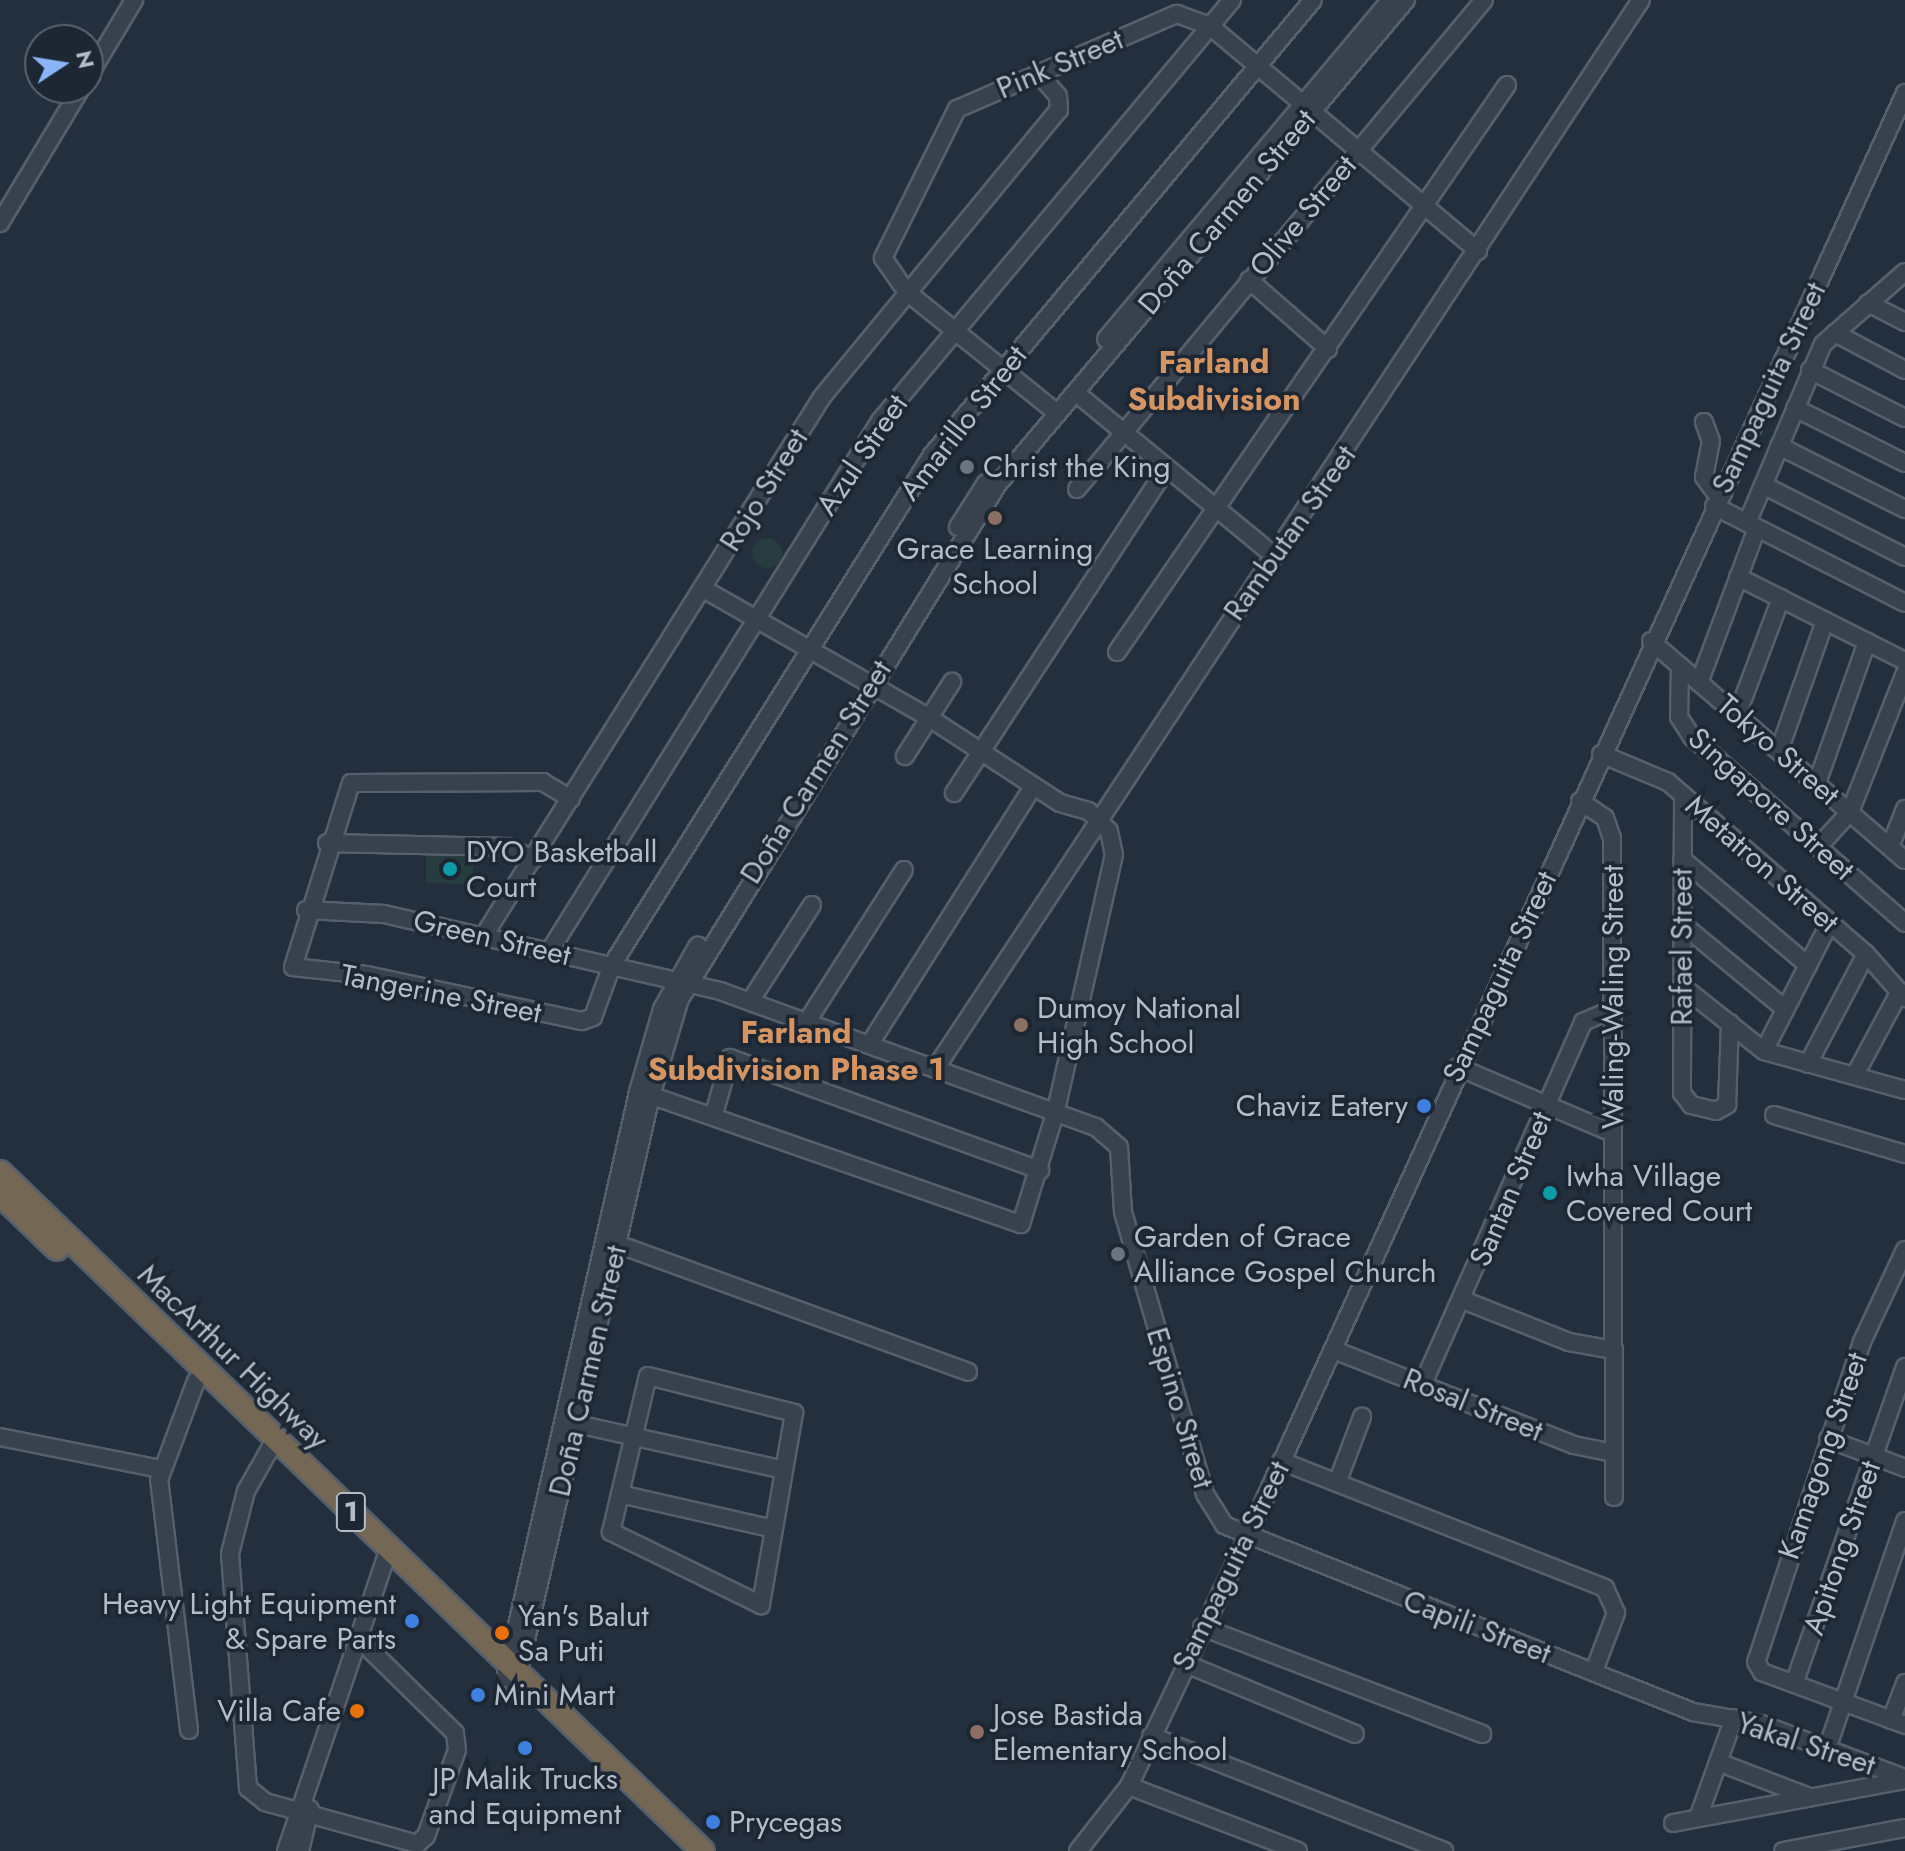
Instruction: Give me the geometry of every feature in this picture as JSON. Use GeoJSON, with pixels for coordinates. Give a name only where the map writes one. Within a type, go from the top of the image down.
{"type":"FeatureCollection","features":[{"type":"Feature","properties":{"kind":"highway","name":"MacArthur Highway"},"geometry":{"type":"LineString","coordinates":[[0,1172],[386,1556],[657,1814],[703,1851]]}},
{"type":"Feature","properties":{"kind":"highway","name":"MacArthur Highway"},"geometry":{"type":"LineString","coordinates":[[0,1194],[196,1381],[272,1444]]}},
{"type":"Feature","properties":{"kind":"highway","name":"MacArthur Highway"},"geometry":{"type":"LineString","coordinates":[[657,1814],[686,1851]]}},
{"type":"Feature","properties":{"kind":"street"},"geometry":{"type":"LineString","coordinates":[[104,50],[134,0]]}},
{"type":"Feature","properties":{"kind":"street","name":"Azul Street"},"geometry":{"type":"LineString","coordinates":[[549,952],[880,421],[1232,0]]}},
{"type":"Feature","properties":{"kind":"street","name":"Amarillo Street"},"geometry":{"type":"LineString","coordinates":[[612,965],[932,455],[1313,0]]}},
{"type":"Feature","properties":{"kind":"street","name":"Doña Carmen Street"},"geometry":{"type":"LineString","coordinates":[[1053,410],[1076,393],[1390,0]]}},
{"type":"Feature","properties":{"kind":"street","name":"Doña Carmen Street"},"geometry":{"type":"LineString","coordinates":[[512,1675],[645,1094],[682,982],[982,499],[1307,106],[1406,0]]}},
{"type":"Feature","properties":{"kind":"street","name":"Olive Street"},"geometry":{"type":"LineString","coordinates":[[1077,489],[1484,0]]}},
{"type":"Feature","properties":{"kind":"street","name":"Rambutan Street"},"geometry":{"type":"LineString","coordinates":[[937,1066],[1271,553],[1478,251],[1641,0]]}},
{"type":"Feature","properties":{"kind":"street","name":"Pink Street"},"geometry":{"type":"LineString","coordinates":[[906,291],[883,263],[949,115],[1177,14],[1210,26],[1424,209],[1478,251]]}},
{"type":"Feature","properties":{"kind":"street","name":"Rojo Street"},"geometry":{"type":"LineString","coordinates":[[483,937],[822,397],[906,291],[1059,110],[1058,96],[1038,73]]}},
{"type":"Feature","properties":{"kind":"street"},"geometry":{"type":"LineString","coordinates":[[1117,652],[1507,85]]}},
{"type":"Feature","properties":{"kind":"street","name":"Sampaguita Street"},"geometry":{"type":"LineString","coordinates":[[1078,1851],[1129,1786],[1184,1663],[1246,1540],[1651,641],[1905,93]]}},
{"type":"Feature","properties":{"kind":"street"},"geometry":{"type":"LineString","coordinates":[[0,223],[71,104]]}},
{"type":"Feature","properties":{"kind":"street"},"geometry":{"type":"LineString","coordinates":[[1699,683],[1738,577],[1763,485],[1810,370],[1835,333],[1904,274]]}},
{"type":"Feature","properties":{"kind":"street"},"geometry":{"type":"LineString","coordinates":[[1249,280],[1328,349]]}},
{"type":"Feature","properties":{"kind":"street"},"geometry":{"type":"LineString","coordinates":[[906,291],[1053,410]]}},
{"type":"Feature","properties":{"kind":"street"},"geometry":{"type":"LineString","coordinates":[[1868,303],[1905,322]]}},
{"type":"Feature","properties":{"kind":"street"},"geometry":{"type":"LineString","coordinates":[[1835,333],[1905,370]]}},
{"type":"Feature","properties":{"kind":"street"},"geometry":{"type":"LineString","coordinates":[[1810,370],[1905,418]]}},
{"type":"Feature","properties":{"kind":"street"},"geometry":{"type":"LineString","coordinates":[[1076,393],[1214,512],[1271,553]]}},
{"type":"Feature","properties":{"kind":"street"},"geometry":{"type":"LineString","coordinates":[[1795,408],[1905,463]]}},
{"type":"Feature","properties":{"kind":"street"},"geometry":{"type":"LineString","coordinates":[[1704,422],[1711,441],[1704,477],[1716,501],[1752,526],[1905,603]]}},
{"type":"Feature","properties":{"kind":"street"},"geometry":{"type":"LineString","coordinates":[[1779,446],[1905,509]]}},
{"type":"Feature","properties":{"kind":"street"},"geometry":{"type":"LineString","coordinates":[[954,793],[1165,470]]}},
{"type":"Feature","properties":{"kind":"street"},"geometry":{"type":"LineString","coordinates":[[1763,485],[1905,557]]}},
{"type":"Feature","properties":{"kind":"street"},"geometry":{"type":"LineString","coordinates":[[1738,577],[1905,661]]}},
{"type":"Feature","properties":{"kind":"street"},"geometry":{"type":"LineString","coordinates":[[645,1094],[714,1114],[1008,1224],[1025,1220],[1056,1110],[1114,855],[1109,831],[1097,820],[1033,787],[928,717],[702,588]]}},
{"type":"Feature","properties":{"kind":"street"},"geometry":{"type":"LineString","coordinates":[[1737,715],[1781,598]]}},
{"type":"Feature","properties":{"kind":"street"},"geometry":{"type":"LineString","coordinates":[[1779,751],[1825,621]]}},
{"type":"Feature","properties":{"kind":"street","name":"Tokyo Street"},"geometry":{"type":"LineString","coordinates":[[1651,641],[1905,860]]}},
{"type":"Feature","properties":{"kind":"street"},"geometry":{"type":"LineString","coordinates":[[1817,783],[1867,642]]}},
{"type":"Feature","properties":{"kind":"street","name":"Singapore Street"},"geometry":{"type":"LineString","coordinates":[[1680,666],[1682,725],[1905,923]]}},
{"type":"Feature","properties":{"kind":"street"},"geometry":{"type":"LineString","coordinates":[[1818,847],[1850,812],[1905,673]]}},
{"type":"Feature","properties":{"kind":"street"},"geometry":{"type":"LineString","coordinates":[[905,756],[952,682]]}},
{"type":"Feature","properties":{"kind":"street","name":"Metatron Street"},"geometry":{"type":"LineString","coordinates":[[1601,754],[1683,795],[1866,954],[1902,994]]}},
{"type":"Feature","properties":{"kind":"street"},"geometry":{"type":"LineString","coordinates":[[306,910],[345,791],[356,781],[543,782],[571,799]]}},
{"type":"Feature","properties":{"kind":"street"},"geometry":{"type":"LineString","coordinates":[[871,1042],[1033,787]]}},
{"type":"Feature","properties":{"kind":"street","name":"Rafael Street"},"geometry":{"type":"LineString","coordinates":[[1683,795],[1684,1099],[1712,1111],[1727,1105],[1730,1023]]}},
{"type":"Feature","properties":{"kind":"street","name":"Waling-Waling Street"},"geometry":{"type":"LineString","coordinates":[[1580,801],[1605,818],[1612,838],[1614,1497]]}},
{"type":"Feature","properties":{"kind":"street"},"geometry":{"type":"LineString","coordinates":[[1890,847],[1905,809]]}},
{"type":"Feature","properties":{"kind":"street"},"geometry":{"type":"LineString","coordinates":[[327,843],[498,846],[533,859]]}},
{"type":"Feature","properties":{"kind":"street"},"geometry":{"type":"LineString","coordinates":[[1682,859],[1808,965]]}},
{"type":"Feature","properties":{"kind":"street"},"geometry":{"type":"LineString","coordinates":[[808,1020],[904,870]]}},
{"type":"Feature","properties":{"kind":"street"},"geometry":{"type":"LineString","coordinates":[[751,1000],[812,905]]}},
{"type":"Feature","properties":{"kind":"street","name":"Green Street"},"geometry":{"type":"LineString","coordinates":[[306,910],[365,911],[612,965],[751,1000],[1056,1110]]}},
{"type":"Feature","properties":{"kind":"street","name":"Tangerine Street"},"geometry":{"type":"LineString","coordinates":[[306,910],[291,960],[299,971],[367,975],[582,1021],[595,1013],[612,965]]}},
{"type":"Feature","properties":{"kind":"street"},"geometry":{"type":"LineString","coordinates":[[1764,1051],[1830,922]]}},
{"type":"Feature","properties":{"kind":"street"},"geometry":{"type":"LineString","coordinates":[[1682,924],[1785,1009]]}},
{"type":"Feature","properties":{"kind":"street"},"geometry":{"type":"LineString","coordinates":[[1808,1064],[1866,954]]}},
{"type":"Feature","properties":{"kind":"street"},"geometry":{"type":"LineString","coordinates":[[1682,986],[1764,1051],[1905,1090]]}},
{"type":"Feature","properties":{"kind":"street"},"geometry":{"type":"LineString","coordinates":[[1855,1075],[1902,994]]}},
{"type":"Feature","properties":{"kind":"street","name":"Santan Street"},"geometry":{"type":"LineString","coordinates":[[1422,1386],[1463,1300],[1583,1022],[1613,1009]]}},
{"type":"Feature","properties":{"kind":"street"},"geometry":{"type":"LineString","coordinates":[[714,1114],[730,1058],[1040,1170]]}},
{"type":"Feature","properties":{"kind":"street"},"geometry":{"type":"LineString","coordinates":[[1458,1067],[1546,1108],[1613,1133]]}},
{"type":"Feature","properties":{"kind":"street","name":"Espino Street"},"geometry":{"type":"LineString","coordinates":[[1056,1110],[1119,1147],[1119,1199],[1205,1494],[1224,1525],[1246,1540]]}},
{"type":"Feature","properties":{"kind":"street"},"geometry":{"type":"LineString","coordinates":[[1774,1115],[1905,1154]]}},
{"type":"Feature","properties":{"kind":"street"},"geometry":{"type":"LineString","coordinates":[[611,1242],[968,1372]]}},
{"type":"Feature","properties":{"kind":"street","name":"Kamagong Street"},"geometry":{"type":"LineString","coordinates":[[1794,1684],[1756,1666],[1828,1439],[1870,1320],[1905,1250]]}},
{"type":"Feature","properties":{"kind":"street"},"geometry":{"type":"LineString","coordinates":[[1463,1300],[1569,1342],[1614,1350]]}},
{"type":"Feature","properties":{"kind":"street","name":"Rosal Street"},"geometry":{"type":"LineString","coordinates":[[1334,1350],[1586,1450],[1614,1453]]}},
{"type":"Feature","properties":{"kind":"street","name":"Apitong Street"},"geometry":{"type":"LineString","coordinates":[[1794,1684],[1905,1367]]}},
{"type":"Feature","properties":{"kind":"street"},"geometry":{"type":"LineString","coordinates":[[648,1376],[794,1413],[761,1605],[611,1532],[634,1434],[648,1376]]}},
{"type":"Feature","properties":{"kind":"street"},"geometry":{"type":"LineString","coordinates":[[189,1730],[160,1469],[196,1381]]}},
{"type":"Feature","properties":{"kind":"street"},"geometry":{"type":"LineString","coordinates":[[1337,1483],[1362,1417]]}},
{"type":"Feature","properties":{"kind":"street"},"geometry":{"type":"LineString","coordinates":[[571,1418],[784,1470]]}},
{"type":"Feature","properties":{"kind":"street"},"geometry":{"type":"LineString","coordinates":[[0,1437],[160,1469]]}},
{"type":"Feature","properties":{"kind":"street"},"geometry":{"type":"LineString","coordinates":[[1828,1439],[1905,1468]]}},
{"type":"Feature","properties":{"kind":"street"},"geometry":{"type":"LineString","coordinates":[[272,1444],[246,1491],[230,1554],[245,1769],[258,1799],[306,1809],[417,1844],[457,1750],[445,1717],[359,1639]]}},
{"type":"Feature","properties":{"kind":"street"},"geometry":{"type":"LineString","coordinates":[[1281,1461],[1612,1593],[1616,1613],[1594,1671]]}},
{"type":"Feature","properties":{"kind":"street"},"geometry":{"type":"LineString","coordinates":[[620,1494],[774,1529]]}},
{"type":"Feature","properties":{"kind":"street"},"geometry":{"type":"LineString","coordinates":[[1827,1749],[1905,1521]]}},
{"type":"Feature","properties":{"kind":"street","name":"Capili Street"},"geometry":{"type":"LineString","coordinates":[[1246,1540],[1706,1716]]}},
{"type":"Feature","properties":{"kind":"street"},"geometry":{"type":"LineString","coordinates":[[286,1851],[306,1809],[386,1556]]}},
{"type":"Feature","properties":{"kind":"street"},"geometry":{"type":"LineString","coordinates":[[1202,1627],[1482,1734]]}},
{"type":"Feature","properties":{"kind":"street"},"geometry":{"type":"LineString","coordinates":[[1184,1663],[1355,1734]]}},
{"type":"Feature","properties":{"kind":"street"},"geometry":{"type":"LineString","coordinates":[[1794,1684],[1898,1723],[1905,1683]]}},
{"type":"Feature","properties":{"kind":"street","name":"Yakal Street"},"geometry":{"type":"LineString","coordinates":[[1706,1716],[1734,1718],[1905,1779]]}},
{"type":"Feature","properties":{"kind":"street"},"geometry":{"type":"LineString","coordinates":[[1698,1818],[1734,1718]]}},
{"type":"Feature","properties":{"kind":"street"},"geometry":{"type":"LineString","coordinates":[[1151,1736],[1439,1850]]}},
{"type":"Feature","properties":{"kind":"street"},"geometry":{"type":"LineString","coordinates":[[1718,1762],[1809,1797]]}},
{"type":"Feature","properties":{"kind":"street"},"geometry":{"type":"LineString","coordinates":[[1673,1823],[1905,1779]]}},
{"type":"Feature","properties":{"kind":"street"},"geometry":{"type":"LineString","coordinates":[[1129,1786],[1298,1851]]}},
{"type":"Feature","properties":{"kind":"street"},"geometry":{"type":"LineString","coordinates":[[300,1851],[306,1809]]}},
{"type":"Feature","properties":{"kind":"street"},"geometry":{"type":"LineString","coordinates":[[1792,1850],[1856,1844],[1905,1828]]}},
{"type":"Feature","properties":{"kind":"green space"},"geometry":{"type":"Polygon","coordinates":[[[767,538],[778,542],[782,553],[778,564],[767,568],[756,564],[752,553],[756,542],[767,538]]]}},
{"type":"Feature","properties":{"kind":"green space","name":"DYO Basketball Court"},"geometry":{"type":"Polygon","coordinates":[[[426,854],[473,855],[473,884],[426,883],[426,854]]]}},
{"type":"Feature","properties":{"kind":"place","name":"Christ the King"},"geometry":{"type":"Point","coordinates":[967,467]}},
{"type":"Feature","properties":{"kind":"place","name":"Grace Learning School"},"geometry":{"type":"Point","coordinates":[995,518]}},
{"type":"Feature","properties":{"kind":"place","name":"DYO Basketball Court"},"geometry":{"type":"Point","coordinates":[450,869]}},
{"type":"Feature","properties":{"kind":"place","name":"Dumoy National High School"},"geometry":{"type":"Point","coordinates":[1021,1025]}},
{"type":"Feature","properties":{"kind":"place","name":"Chaviz Eatery"},"geometry":{"type":"Point","coordinates":[1424,1106]}},
{"type":"Feature","properties":{"kind":"place","name":"Iwha Village Covered Court"},"geometry":{"type":"Point","coordinates":[1550,1193]}},
{"type":"Feature","properties":{"kind":"place","name":"Garden of Grace Alliance Gospel Church"},"geometry":{"type":"Point","coordinates":[1118,1254]}},
{"type":"Feature","properties":{"kind":"place","name":"Heavy Light Equipment & Spare Parts"},"geometry":{"type":"Point","coordinates":[412,1621]}},
{"type":"Feature","properties":{"kind":"place","name":"Yan's Balut Sa Puti"},"geometry":{"type":"Point","coordinates":[502,1633]}},
{"type":"Feature","properties":{"kind":"place","name":"Mini Mart"},"geometry":{"type":"Point","coordinates":[478,1695]}},
{"type":"Feature","properties":{"kind":"place","name":"Villa Cafe"},"geometry":{"type":"Point","coordinates":[357,1711]}},
{"type":"Feature","properties":{"kind":"place","name":"Jose Bastida Elementary School"},"geometry":{"type":"Point","coordinates":[977,1732]}},
{"type":"Feature","properties":{"kind":"place","name":"JP Malik Trucks and Equipment"},"geometry":{"type":"Point","coordinates":[525,1748]}},
{"type":"Feature","properties":{"kind":"place","name":"Prycegas"},"geometry":{"type":"Point","coordinates":[713,1822]}},
{"type":"Feature","properties":{"kind":"district","name":"Farland Subdivision"},"geometry":{"type":"Point","coordinates":[1214,382]}},
{"type":"Feature","properties":{"kind":"district","name":"Farland Subdivision Phase 1"},"geometry":{"type":"Point","coordinates":[796,1052]}}]}
